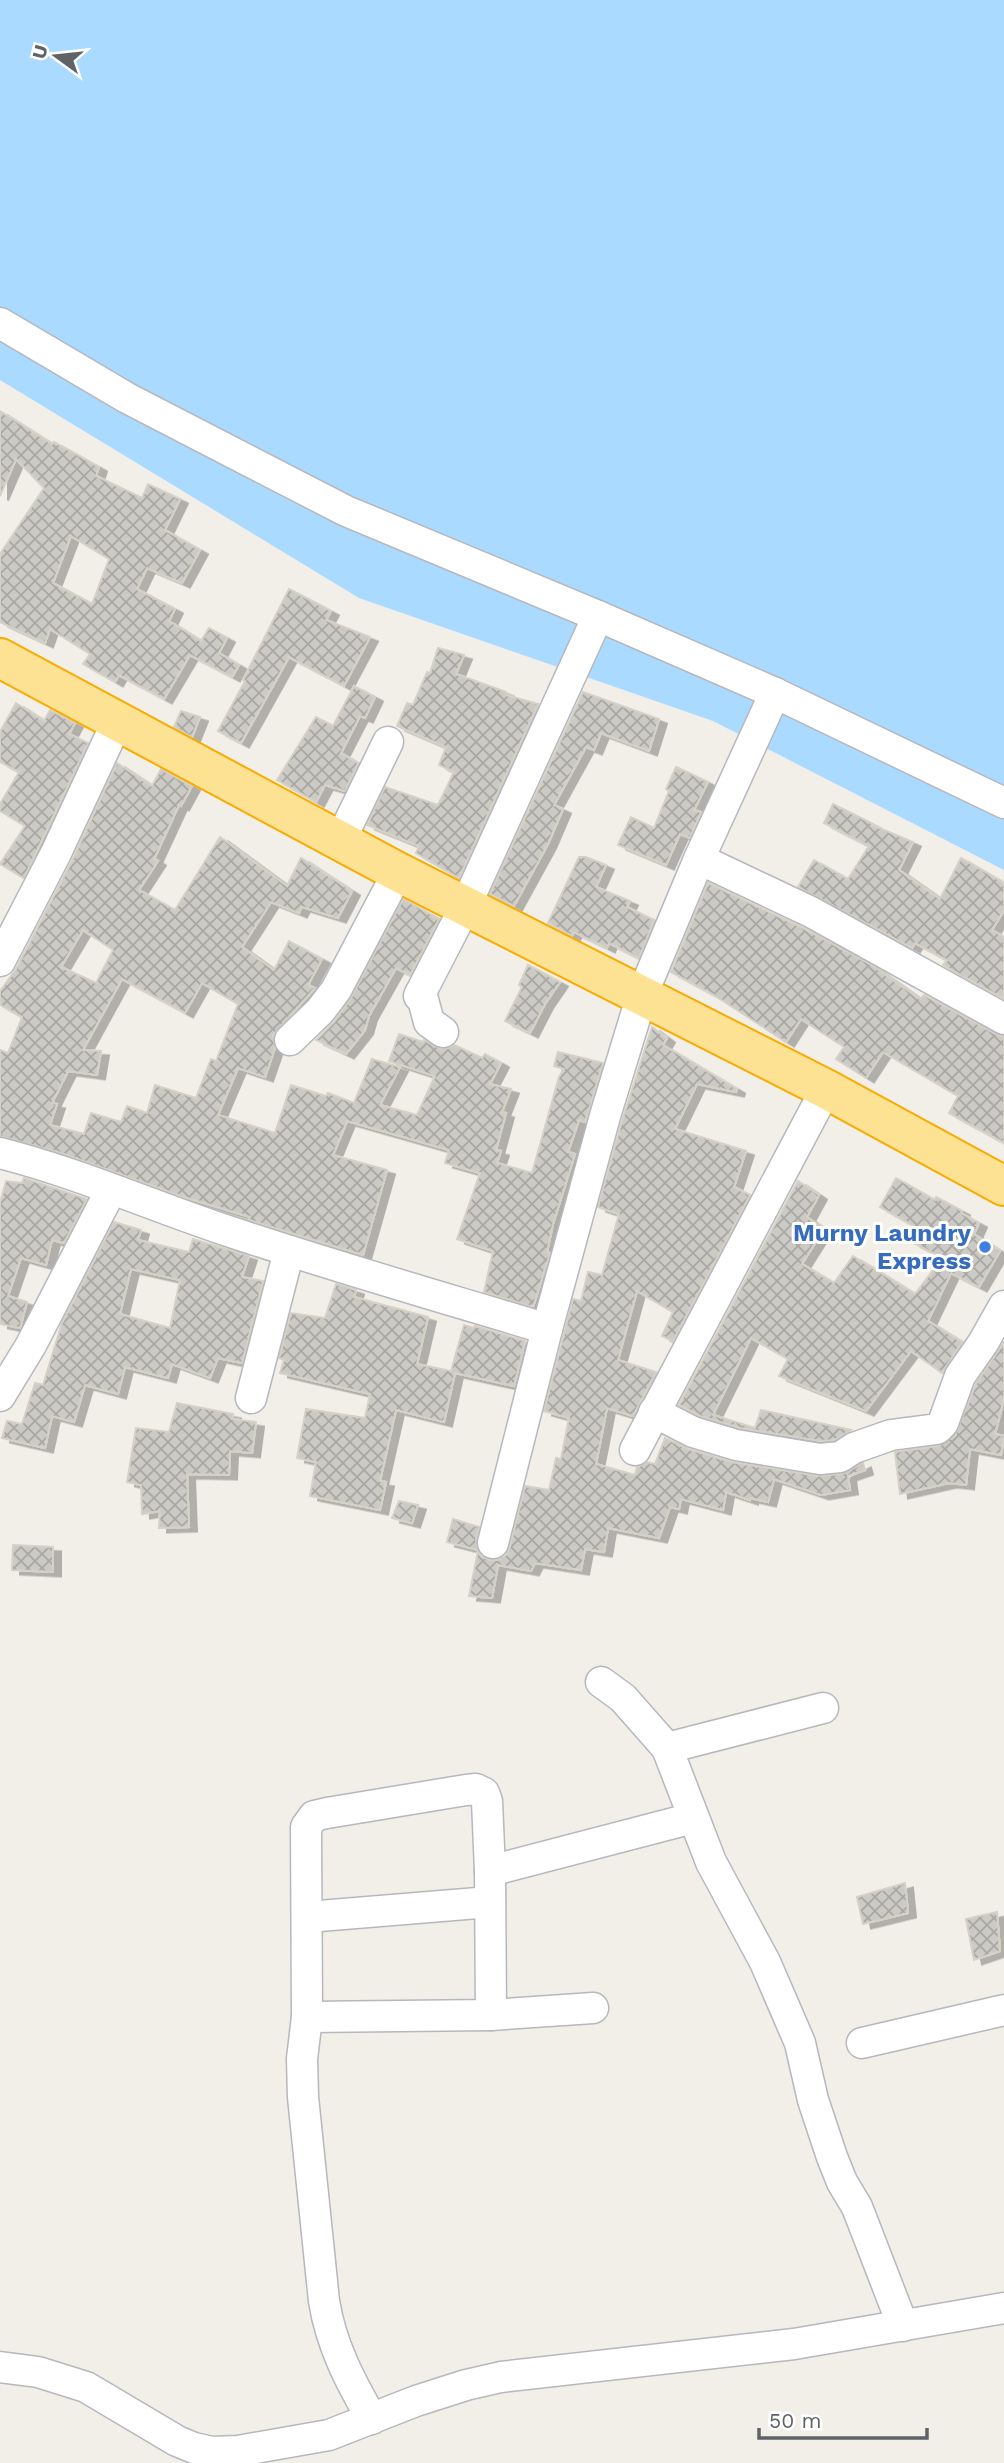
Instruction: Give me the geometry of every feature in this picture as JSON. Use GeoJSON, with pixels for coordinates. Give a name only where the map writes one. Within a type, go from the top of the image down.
{"type":"FeatureCollection","features":[{"type":"Feature","properties":{"kind":"highway"},"geometry":{"type":"LineString","coordinates":[[0,658],[398,872],[825,1088],[1004,1186]]}},
{"type":"Feature","properties":{"kind":"street"},"geometry":{"type":"LineString","coordinates":[[0,323],[127,398],[345,511],[775,693],[1004,803]]}},
{"type":"Feature","properties":{"kind":"street"},"geometry":{"type":"LineString","coordinates":[[443,1032],[429,1022],[420,994],[466,907],[598,616]]}},
{"type":"Feature","properties":{"kind":"street"},"geometry":{"type":"LineString","coordinates":[[493,1544],[547,1329],[605,1116],[642,995],[699,859],[775,693]]}},
{"type":"Feature","properties":{"kind":"street"},"geometry":{"type":"LineString","coordinates":[[0,961],[56,853],[117,722]]}},
{"type":"Feature","properties":{"kind":"street"},"geometry":{"type":"LineString","coordinates":[[340,841],[388,742]]}},
{"type":"Feature","properties":{"kind":"street"},"geometry":{"type":"LineString","coordinates":[[699,859],[811,912],[1004,1019]]}},
{"type":"Feature","properties":{"kind":"street"},"geometry":{"type":"LineString","coordinates":[[290,1040],[320,1011],[336,990],[398,872]]}},
{"type":"Feature","properties":{"kind":"street"},"geometry":{"type":"LineString","coordinates":[[635,1450],[825,1088]]}},
{"type":"Feature","properties":{"kind":"street"},"geometry":{"type":"LineString","coordinates":[[0,1153],[38,1163],[289,1251],[547,1329]]}},
{"type":"Feature","properties":{"kind":"street"},"geometry":{"type":"LineString","coordinates":[[0,1396],[31,1345],[111,1190]]}},
{"type":"Feature","properties":{"kind":"street"},"geometry":{"type":"LineString","coordinates":[[251,1398],[289,1251]]}},
{"type":"Feature","properties":{"kind":"street"},"geometry":{"type":"LineString","coordinates":[[654,1412],[693,1432],[736,1445],[820,1459],[840,1457],[854,1448],[891,1435],[937,1429],[948,1412],[960,1376],[1004,1306]]}},
{"type":"Feature","properties":{"kind":"street"},"geometry":{"type":"LineString","coordinates":[[601,1682],[623,1698],[667,1748],[710,1862],[765,1962],[785,2006],[800,2043],[813,2100],[832,2157],[842,2182],[857,2207],[903,2326]]}},
{"type":"Feature","properties":{"kind":"street"},"geometry":{"type":"LineString","coordinates":[[667,1748],[823,1708]]}},
{"type":"Feature","properties":{"kind":"street"},"geometry":{"type":"LineString","coordinates":[[372,2419],[349,2381],[328,2327],[303,2097],[302,2059],[307,2017],[304,1842],[306,1827],[314,1816],[476,1789],[484,1793],[487,1801],[490,1871],[491,2015]]}},
{"type":"Feature","properties":{"kind":"street"},"geometry":{"type":"LineString","coordinates":[[490,1871],[693,1818]]}},
{"type":"Feature","properties":{"kind":"street"},"geometry":{"type":"LineString","coordinates":[[307,1917],[490,1902]]}},
{"type":"Feature","properties":{"kind":"street"},"geometry":{"type":"LineString","coordinates":[[307,2017],[491,2015],[593,2008]]}},
{"type":"Feature","properties":{"kind":"street"},"geometry":{"type":"LineString","coordinates":[[862,2043],[1004,2010]]}},
{"type":"Feature","properties":{"kind":"street"},"geometry":{"type":"LineString","coordinates":[[0,2367],[38,2372],[86,2387],[177,2441],[194,2448],[212,2452],[238,2451],[310,2439],[416,2401],[500,2377],[700,2356],[1004,2308]]}},
{"type":"Feature","properties":{"kind":"water"},"geometry":{"type":"Polygon","coordinates":[[[0,0],[1004,0],[1004,870],[713,721],[359,598],[0,380],[0,0]]]}},
{"type":"Feature","properties":{"kind":"building"},"geometry":{"type":"Polygon","coordinates":[[[0,411],[52,444],[54,442],[99,467],[96,476],[142,498],[148,484],[180,499],[165,530],[200,550],[182,583],[147,568],[137,589],[175,609],[169,621],[201,641],[209,628],[227,638],[219,653],[239,665],[232,677],[190,655],[164,699],[119,675],[115,682],[83,664],[90,654],[50,629],[45,643],[0,622],[0,554],[44,488],[16,459],[0,496],[0,411]],[[71,536],[53,583],[92,604],[109,559],[71,536]]]}},
{"type":"Feature","properties":{"kind":"building"},"geometry":{"type":"Polygon","coordinates":[[[289,589],[331,611],[326,620],[370,637],[344,686],[289,657],[241,743],[218,731],[289,589]]]}},
{"type":"Feature","properties":{"kind":"building"},"geometry":{"type":"Polygon","coordinates":[[[438,648],[464,655],[456,674],[506,692],[506,695],[538,704],[459,878],[416,853],[419,846],[367,825],[385,787],[438,805],[454,772],[439,765],[446,747],[397,726],[407,703],[413,705],[427,672],[430,673],[438,648]]]}},
{"type":"Feature","properties":{"kind":"building"},"geometry":{"type":"Polygon","coordinates":[[[354,686],[375,697],[365,718],[360,716],[341,753],[358,763],[345,791],[325,785],[316,802],[277,780],[316,717],[333,726],[354,686]]]}},
{"type":"Feature","properties":{"kind":"building"},"geometry":{"type":"Polygon","coordinates":[[[583,692],[659,719],[649,751],[601,733],[594,750],[586,747],[554,805],[563,809],[548,844],[514,906],[490,894],[583,692]]]}},
{"type":"Feature","properties":{"kind":"building"},"geometry":{"type":"Polygon","coordinates":[[[16,703],[44,721],[50,710],[75,723],[69,734],[88,743],[24,878],[0,864],[25,826],[0,811],[0,804],[19,772],[0,762],[0,732],[16,703]]]}},
{"type":"Feature","properties":{"kind":"building"},"geometry":{"type":"Polygon","coordinates":[[[181,711],[200,717],[192,737],[174,727],[181,711]]]}},
{"type":"Feature","properties":{"kind":"building"},"geometry":{"type":"Polygon","coordinates":[[[117,763],[152,786],[161,769],[192,786],[181,806],[179,805],[154,859],[158,861],[139,890],[175,910],[220,837],[287,886],[301,858],[352,891],[338,918],[302,907],[299,913],[271,902],[242,947],[274,970],[289,941],[322,959],[308,985],[315,988],[273,1035],[275,1048],[265,1077],[238,1068],[218,1115],[275,1133],[291,1085],[326,1096],[328,1093],[354,1103],[372,1059],[400,1067],[380,1105],[417,1115],[435,1076],[389,1061],[399,1034],[423,1042],[424,1040],[441,1049],[454,1045],[482,1058],[485,1054],[501,1063],[490,1084],[511,1089],[502,1112],[506,1113],[496,1150],[501,1151],[497,1163],[532,1173],[559,1077],[564,1069],[554,1066],[558,1052],[603,1063],[585,1122],[579,1120],[568,1152],[575,1154],[553,1224],[547,1252],[550,1253],[533,1307],[484,1292],[493,1251],[457,1239],[480,1173],[445,1163],[449,1150],[347,1121],[333,1155],[387,1170],[363,1255],[249,1220],[250,1217],[184,1197],[61,1153],[0,1136],[0,1050],[8,1053],[22,1017],[0,1005],[0,991],[16,969],[72,861],[117,763]],[[83,930],[61,967],[96,983],[113,950],[83,930]],[[122,979],[83,1050],[101,1051],[97,1075],[68,1071],[52,1103],[57,1104],[50,1125],[84,1134],[91,1113],[121,1122],[127,1106],[147,1113],[155,1085],[196,1098],[211,1059],[216,1061],[238,1004],[202,983],[185,1013],[122,979]]]}},
{"type":"Feature","properties":{"kind":"building"},"geometry":{"type":"Polygon","coordinates":[[[676,767],[708,782],[694,810],[701,812],[690,838],[680,834],[666,865],[618,845],[631,817],[654,828],[676,767]]]}},
{"type":"Feature","properties":{"kind":"building"},"geometry":{"type":"Polygon","coordinates":[[[833,804],[872,825],[913,842],[899,870],[940,899],[961,858],[1004,883],[1004,910],[992,930],[1004,937],[1004,999],[943,965],[947,960],[915,943],[912,948],[798,887],[814,860],[848,879],[869,846],[824,823],[833,804]]]}},
{"type":"Feature","properties":{"kind":"building"},"geometry":{"type":"Polygon","coordinates":[[[579,857],[606,865],[596,887],[630,901],[627,907],[654,920],[639,958],[609,943],[607,948],[574,932],[572,936],[548,923],[579,857]]]}},
{"type":"Feature","properties":{"kind":"building"},"geometry":{"type":"Polygon","coordinates":[[[708,883],[803,928],[870,964],[920,999],[924,995],[1004,1036],[1004,1143],[949,1113],[958,1096],[883,1052],[866,1078],[836,1059],[844,1047],[801,1019],[786,1042],[714,995],[671,972],[708,883]]]}},
{"type":"Feature","properties":{"kind":"building"},"geometry":{"type":"Polygon","coordinates":[[[403,899],[439,919],[410,975],[396,968],[369,1016],[365,1030],[346,1054],[316,1040],[334,1022],[351,998],[403,899]]]}},
{"type":"Feature","properties":{"kind":"building"},"geometry":{"type":"Polygon","coordinates":[[[528,965],[560,982],[530,1033],[505,1021],[522,987],[519,985],[528,965]]]}},
{"type":"Feature","properties":{"kind":"building"},"geometry":{"type":"Polygon","coordinates":[[[652,1027],[667,1038],[663,1045],[737,1089],[736,1092],[697,1084],[675,1129],[746,1151],[734,1187],[750,1195],[673,1341],[662,1336],[673,1312],[637,1291],[618,1360],[656,1372],[633,1416],[607,1408],[596,1464],[635,1475],[637,1467],[647,1462],[655,1464],[665,1438],[688,1449],[731,1462],[817,1476],[842,1474],[863,1463],[865,1470],[848,1476],[850,1490],[821,1495],[774,1479],[768,1502],[750,1500],[726,1492],[723,1510],[681,1499],[679,1509],[670,1507],[659,1538],[608,1528],[604,1552],[585,1549],[581,1570],[535,1563],[531,1571],[498,1565],[492,1598],[469,1596],[478,1551],[489,1560],[498,1560],[506,1555],[525,1486],[549,1490],[556,1458],[561,1459],[569,1418],[544,1411],[573,1299],[581,1301],[588,1272],[602,1275],[619,1214],[598,1207],[652,1027]]]}},
{"type":"Feature","properties":{"kind":"building"},"geometry":{"type":"Polygon","coordinates":[[[24,1178],[87,1199],[64,1243],[52,1240],[46,1265],[21,1258],[8,1296],[27,1302],[20,1328],[0,1324],[0,1203],[6,1181],[22,1183],[24,1178]]]}},
{"type":"Feature","properties":{"kind":"building"},"geometry":{"type":"Polygon","coordinates":[[[896,1178],[935,1200],[936,1197],[962,1211],[961,1213],[979,1223],[974,1234],[1000,1251],[979,1287],[951,1273],[928,1321],[962,1342],[942,1373],[911,1351],[866,1411],[779,1376],[788,1359],[751,1338],[713,1415],[755,1428],[761,1410],[851,1430],[834,1440],[821,1441],[740,1428],[700,1416],[679,1405],[798,1181],[819,1195],[807,1217],[824,1229],[802,1264],[834,1283],[853,1256],[915,1294],[942,1258],[912,1242],[919,1229],[880,1207],[896,1178]]]}},
{"type":"Feature","properties":{"kind":"building"},"geometry":{"type":"Polygon","coordinates":[[[114,1222],[141,1230],[138,1240],[189,1252],[193,1239],[249,1256],[242,1277],[263,1281],[242,1363],[218,1358],[210,1378],[172,1364],[168,1378],[125,1367],[118,1394],[85,1385],[74,1422],[52,1416],[45,1448],[2,1438],[7,1421],[22,1424],[35,1383],[43,1385],[62,1323],[114,1222]],[[131,1269],[120,1314],[170,1328],[180,1280],[131,1269]]]}},
{"type":"Feature","properties":{"kind":"building"},"geometry":{"type":"Polygon","coordinates":[[[336,1284],[356,1290],[354,1297],[428,1317],[417,1364],[451,1371],[464,1325],[525,1341],[514,1386],[455,1373],[444,1422],[396,1410],[380,1481],[386,1482],[380,1510],[310,1496],[316,1462],[297,1458],[306,1409],[365,1418],[370,1394],[280,1373],[284,1360],[279,1358],[291,1313],[325,1318],[336,1284]]]}},
{"type":"Feature","properties":{"kind":"building"},"geometry":{"type":"Polygon","coordinates":[[[1004,1342],[1004,1399],[995,1434],[1004,1436],[1001,1455],[970,1449],[966,1485],[949,1483],[900,1494],[895,1452],[939,1446],[955,1435],[976,1384],[1004,1342]]]}},
{"type":"Feature","properties":{"kind":"building"},"geometry":{"type":"Polygon","coordinates":[[[177,1403],[233,1414],[232,1419],[256,1422],[252,1453],[230,1451],[229,1475],[187,1474],[189,1527],[159,1528],[160,1511],[142,1514],[141,1485],[127,1482],[136,1428],[169,1432],[177,1403]]]}},
{"type":"Feature","properties":{"kind":"building"},"geometry":{"type":"Polygon","coordinates":[[[399,1501],[418,1505],[412,1523],[392,1518],[399,1501]]]}},
{"type":"Feature","properties":{"kind":"building"},"geometry":{"type":"Polygon","coordinates":[[[453,1519],[479,1527],[476,1539],[478,1550],[447,1542],[453,1519]]]}},
{"type":"Feature","properties":{"kind":"building"},"geometry":{"type":"Polygon","coordinates":[[[13,1545],[53,1547],[53,1572],[12,1570],[13,1545]]]}},
{"type":"Feature","properties":{"kind":"building"},"geometry":{"type":"Polygon","coordinates":[[[905,1883],[908,1913],[863,1924],[857,1897],[905,1883]]]}},
{"type":"Feature","properties":{"kind":"building"},"geometry":{"type":"Polygon","coordinates":[[[997,1912],[1000,1951],[974,1960],[966,1919],[997,1912]]]}},
{"type":"Feature","properties":{"kind":"place","name":"Murny Laundry Express"},"geometry":{"type":"Point","coordinates":[985,1247]}}]}
